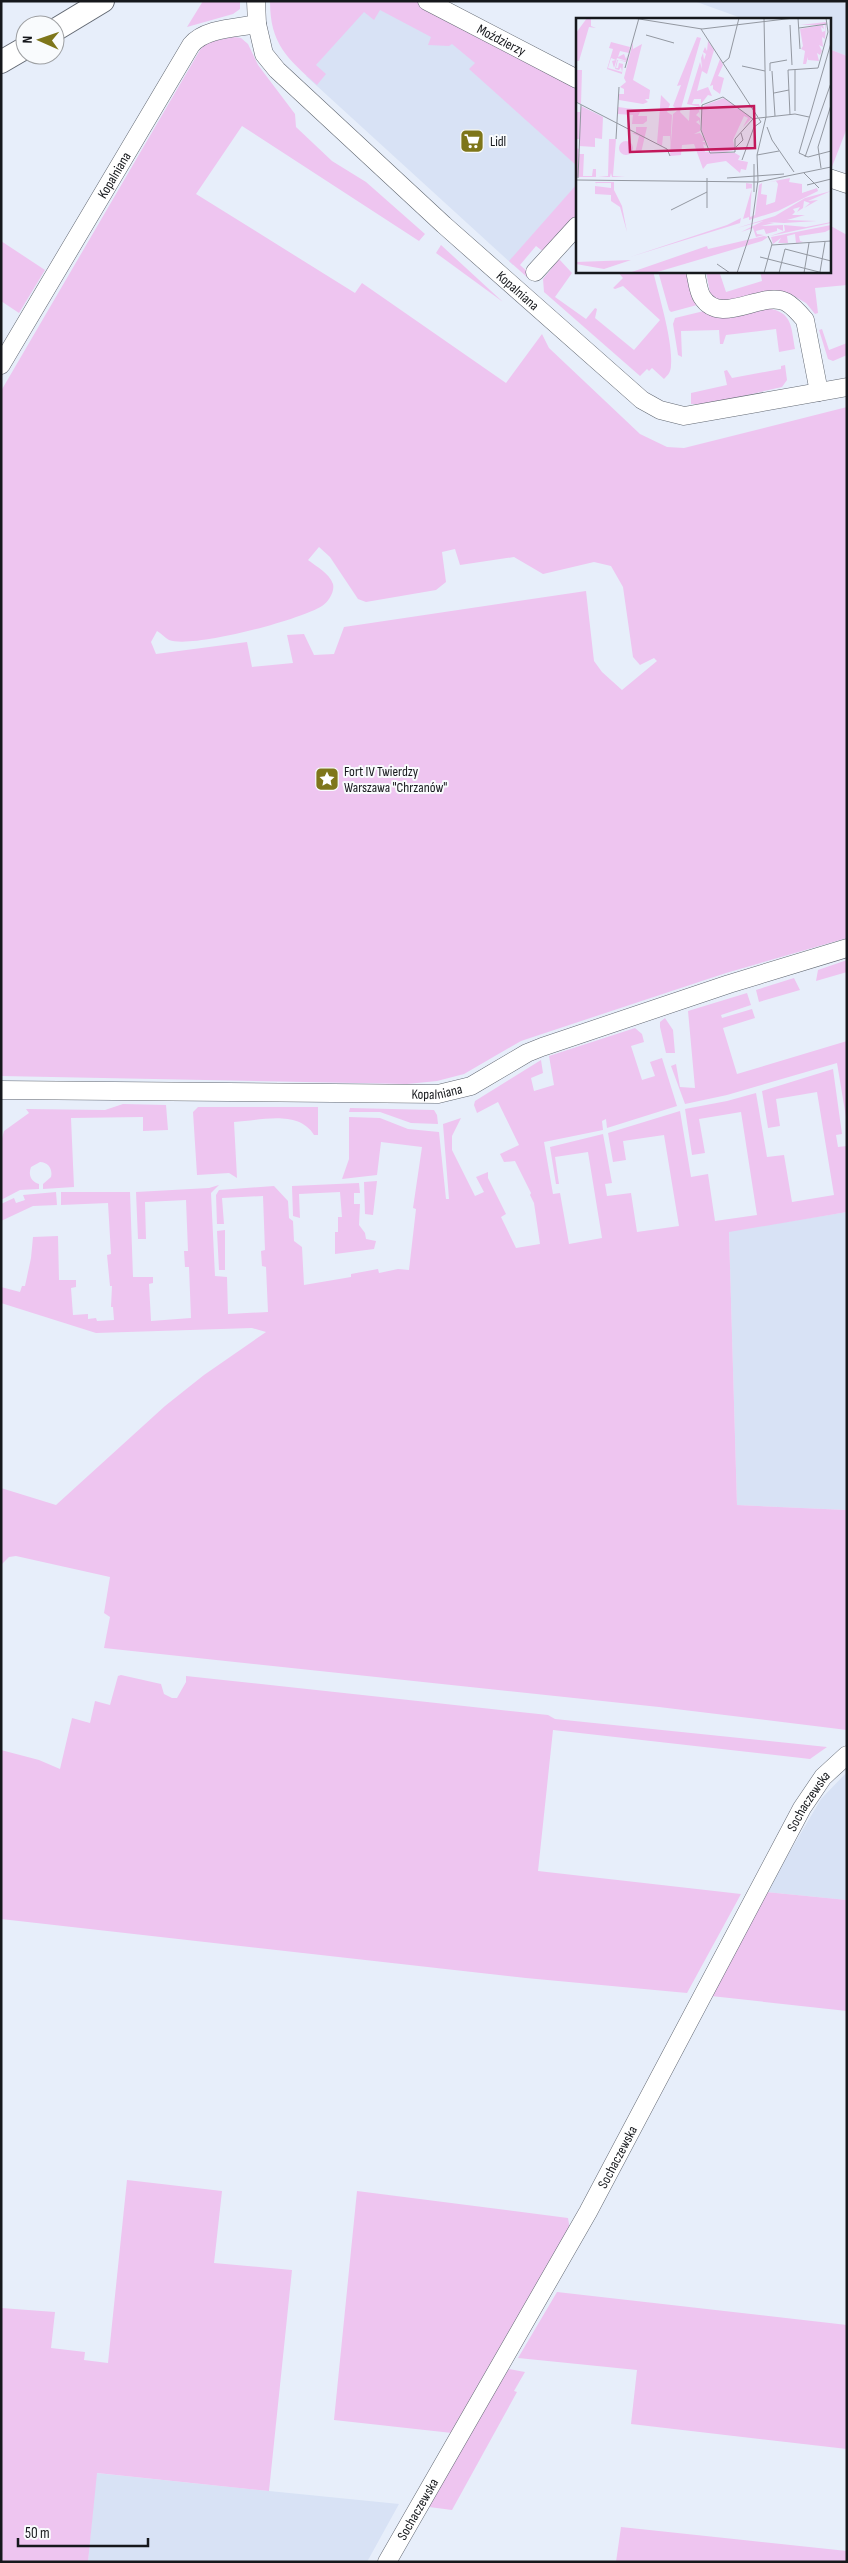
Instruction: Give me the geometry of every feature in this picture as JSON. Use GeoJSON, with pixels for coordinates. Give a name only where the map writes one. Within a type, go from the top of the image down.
{"type":"FeatureCollection","features":[{"type":"Feature","properties":{"kind":"street"},"geometry":{"type":"LineString","coordinates":[[65,24],[103,1]]}},
{"type":"Feature","properties":{"kind":"street","name":"Kopalniana"},"geometry":{"type":"LineString","coordinates":[[256,1],[257,24],[264,54],[277,70],[451,231],[642,400],[660,410],[684,416],[847,387]]}},
{"type":"Feature","properties":{"kind":"street","name":"Moździerzy"},"geometry":{"type":"LineString","coordinates":[[427,1],[576,78]]}},
{"type":"Feature","properties":{"kind":"street","name":"Kopalniana"},"geometry":{"type":"LineString","coordinates":[[1,365],[190,45],[197,39],[212,33],[257,24]]}},
{"type":"Feature","properties":{"kind":"street"},"geometry":{"type":"LineString","coordinates":[[1,62],[15,54]]}},
{"type":"Feature","properties":{"kind":"street"},"geometry":{"type":"LineString","coordinates":[[830,178],[847,184]]}},
{"type":"Feature","properties":{"kind":"street"},"geometry":{"type":"LineString","coordinates":[[535,272],[576,227]]}},
{"type":"Feature","properties":{"kind":"street"},"geometry":{"type":"LineString","coordinates":[[695,272],[702,297],[713,307],[727,309],[776,299],[786,302],[798,312],[805,320],[819,392]]}},
{"type":"Feature","properties":{"kind":"street","name":"Kopalniana"},"geometry":{"type":"LineString","coordinates":[[1,1090],[291,1091],[397,1094],[438,1094],[457,1091],[489,1077],[527,1053],[542,1047],[728,984],[847,948]]}},
{"type":"Feature","properties":{"kind":"street","name":"Sochaczewska"},"geometry":{"type":"LineString","coordinates":[[388,2562],[588,2212],[802,1808],[822,1777],[847,1755]]}},
{"type":"Feature","properties":{"kind":"shaded area"},"geometry":{"type":"Polygon","coordinates":[[[203,1],[240,1],[240,9],[233,14],[187,27],[203,1]]]}},
{"type":"Feature","properties":{"kind":"shaded area"},"geometry":{"type":"Polygon","coordinates":[[[270,1],[416,1],[442,19],[576,86],[576,165],[469,69],[475,63],[452,44],[449,46],[428,45],[431,37],[380,10],[374,20],[364,12],[316,65],[326,74],[317,85],[297,67],[282,49],[273,28],[270,1]]]}},
{"type":"Feature","properties":{"kind":"shaded area"},"geometry":{"type":"Polygon","coordinates":[[[372,1],[576,105],[576,198],[513,265],[306,76],[372,1]]]}},
{"type":"Feature","properties":{"kind":"shaded area"},"geometry":{"type":"Polygon","coordinates":[[[694,1],[834,1],[847,4],[847,56],[830,49],[830,18],[741,18],[694,1]]]}},
{"type":"Feature","properties":{"kind":"shaded area"},"geometry":{"type":"Polygon","coordinates":[[[234,37],[241,38],[248,44],[258,65],[295,114],[296,127],[332,161],[366,182],[425,234],[419,241],[242,126],[196,194],[355,293],[362,283],[506,383],[542,334],[549,348],[640,434],[667,447],[684,448],[847,407],[847,938],[726,973],[521,1041],[464,1074],[437,1081],[407,1084],[1,1076],[1,391],[200,50],[207,42],[234,37]],[[319,547],[308,560],[326,573],[333,584],[333,590],[327,602],[322,606],[310,612],[270,625],[222,637],[181,642],[169,640],[157,631],[151,642],[156,654],[247,642],[252,667],[293,663],[287,635],[304,634],[314,655],[334,654],[344,627],[586,591],[594,661],[602,672],[622,690],[657,661],[654,658],[640,665],[633,657],[623,587],[611,566],[594,562],[543,574],[514,557],[460,565],[455,549],[442,552],[446,582],[436,590],[366,602],[358,599],[330,557],[319,547]]]}},
{"type":"Feature","properties":{"kind":"shaded area"},"geometry":{"type":"Polygon","coordinates":[[[830,49],[847,56],[847,128],[830,172],[830,49]]]}},
{"type":"Feature","properties":{"kind":"shaded area"},"geometry":{"type":"Polygon","coordinates":[[[576,185],[576,218],[545,253],[536,246],[520,265],[531,275],[528,278],[509,261],[576,185]]]}},
{"type":"Feature","properties":{"kind":"shaded area"},"geometry":{"type":"Polygon","coordinates":[[[830,226],[847,235],[847,285],[815,288],[818,313],[815,314],[806,303],[792,295],[728,304],[714,298],[710,293],[706,272],[719,272],[726,292],[762,281],[760,272],[830,272],[830,226]]]}},
{"type":"Feature","properties":{"kind":"shaded area"},"geometry":{"type":"Polygon","coordinates":[[[1,241],[45,270],[19,313],[1,301],[1,241]]]}},
{"type":"Feature","properties":{"kind":"shaded area"},"geometry":{"type":"Polygon","coordinates":[[[441,245],[503,302],[436,253],[441,245]]]}},
{"type":"Feature","properties":{"kind":"shaded area"},"geometry":{"type":"Polygon","coordinates":[[[559,259],[572,273],[555,297],[586,319],[595,308],[597,309],[595,318],[634,350],[660,320],[623,286],[613,288],[623,278],[618,272],[653,272],[670,344],[671,355],[668,375],[664,379],[652,368],[649,371],[647,369],[640,376],[544,292],[543,279],[559,259]]]}},
{"type":"Feature","properties":{"kind":"shaded area"},"geometry":{"type":"Polygon","coordinates":[[[658,272],[690,272],[697,305],[671,312],[658,272]]]}},
{"type":"Feature","properties":{"kind":"shaded area"},"geometry":{"type":"Polygon","coordinates":[[[767,308],[776,310],[786,317],[791,327],[795,349],[779,352],[776,329],[726,335],[723,344],[720,344],[719,330],[681,331],[682,357],[678,355],[673,324],[675,318],[704,311],[731,318],[767,308]]]}},
{"type":"Feature","properties":{"kind":"shaded area"},"geometry":{"type":"Polygon","coordinates":[[[822,329],[829,350],[847,343],[847,355],[833,361],[828,359],[819,330],[822,329]]]}},
{"type":"Feature","properties":{"kind":"shaded area"},"geometry":{"type":"Polygon","coordinates":[[[785,365],[787,380],[782,387],[708,404],[691,404],[691,393],[727,385],[724,371],[727,370],[732,378],[781,369],[781,366],[785,365]]]}},
{"type":"Feature","properties":{"kind":"shaded area"},"geometry":{"type":"Polygon","coordinates":[[[847,960],[847,972],[816,981],[818,970],[847,960]]]}},
{"type":"Feature","properties":{"kind":"shaded area"},"geometry":{"type":"Polygon","coordinates":[[[794,978],[800,990],[759,1002],[756,990],[794,978]]]}},
{"type":"Feature","properties":{"kind":"shaded area"},"geometry":{"type":"Polygon","coordinates":[[[747,993],[751,1005],[721,1015],[722,1018],[752,1009],[755,1018],[723,1028],[737,1074],[847,1041],[847,1123],[837,1063],[727,1095],[685,1104],[671,1066],[676,1064],[680,1087],[695,1088],[688,1011],[747,993]]]}},
{"type":"Feature","properties":{"kind":"shaded area"},"geometry":{"type":"Polygon","coordinates":[[[665,1018],[673,1030],[675,1053],[666,1053],[660,1027],[660,1022],[665,1018]]]}},
{"type":"Feature","properties":{"kind":"shaded area"},"geometry":{"type":"Polygon","coordinates":[[[635,1028],[642,1034],[644,1042],[631,1046],[642,1080],[655,1076],[650,1062],[662,1058],[677,1106],[607,1128],[606,1119],[602,1121],[603,1130],[544,1142],[553,1194],[560,1193],[569,1244],[602,1238],[588,1152],[555,1157],[559,1184],[556,1184],[550,1147],[603,1134],[612,1183],[605,1184],[607,1196],[631,1193],[637,1232],[679,1226],[664,1135],[623,1141],[626,1160],[613,1162],[608,1133],[680,1111],[691,1177],[708,1174],[715,1221],[757,1215],[741,1112],[699,1119],[705,1153],[692,1155],[685,1109],[756,1093],[767,1157],[784,1155],[792,1202],[834,1195],[817,1092],[776,1099],[780,1126],[768,1128],[762,1091],[833,1069],[842,1134],[836,1135],[838,1147],[847,1146],[847,1212],[729,1232],[737,1505],[847,1510],[847,1730],[659,1707],[104,1648],[110,1617],[104,1613],[110,1577],[16,1556],[9,1557],[1,1565],[1,1488],[56,1505],[165,1406],[204,1375],[266,1332],[252,1328],[96,1333],[1,1303],[1,1287],[20,1292],[22,1286],[25,1286],[33,1237],[58,1236],[59,1280],[76,1280],[76,1287],[71,1288],[73,1315],[88,1314],[88,1319],[96,1318],[97,1321],[114,1320],[113,1307],[111,1307],[112,1286],[110,1286],[107,1255],[111,1254],[108,1203],[61,1205],[61,1192],[130,1192],[133,1277],[153,1277],[153,1283],[149,1284],[151,1321],[191,1318],[189,1267],[185,1267],[184,1251],[188,1251],[186,1200],[145,1202],[146,1239],[138,1239],[136,1192],[209,1188],[219,1185],[211,1193],[215,1276],[227,1277],[228,1314],[268,1312],[266,1267],[262,1266],[261,1251],[265,1250],[263,1196],[222,1198],[224,1224],[217,1224],[216,1195],[219,1190],[274,1186],[288,1201],[289,1218],[293,1221],[294,1241],[302,1247],[304,1285],[351,1277],[351,1274],[378,1269],[379,1273],[398,1269],[409,1270],[416,1209],[413,1208],[422,1147],[381,1142],[377,1175],[342,1179],[349,1159],[349,1117],[380,1118],[408,1129],[439,1132],[446,1199],[449,1199],[443,1124],[461,1118],[452,1136],[452,1150],[475,1196],[484,1192],[476,1177],[488,1172],[488,1178],[506,1214],[501,1217],[516,1248],[540,1244],[531,1193],[515,1161],[504,1162],[500,1154],[519,1145],[498,1102],[477,1113],[474,1105],[475,1101],[541,1060],[543,1073],[531,1078],[534,1091],[554,1085],[549,1056],[635,1028]]]}},
{"type":"Feature","properties":{"kind":"shaded area"},"geometry":{"type":"Polygon","coordinates":[[[123,1104],[166,1105],[168,1130],[143,1131],[143,1117],[71,1118],[74,1187],[43,1189],[43,1184],[51,1177],[51,1169],[48,1165],[40,1162],[31,1167],[30,1173],[32,1180],[39,1184],[39,1189],[20,1190],[1,1200],[1,1142],[4,1131],[29,1113],[26,1109],[105,1110],[123,1104]]]}},
{"type":"Feature","properties":{"kind":"shaded area"},"geometry":{"type":"Polygon","coordinates":[[[198,1107],[318,1107],[318,1135],[314,1135],[307,1127],[298,1122],[288,1119],[277,1118],[234,1122],[237,1178],[229,1173],[197,1175],[193,1112],[198,1107]]]}},
{"type":"Feature","properties":{"kind":"shaded area"},"geometry":{"type":"Polygon","coordinates":[[[350,1108],[434,1110],[437,1115],[438,1124],[411,1123],[380,1112],[349,1112],[350,1108]]]}},
{"type":"Feature","properties":{"kind":"shaded area"},"geometry":{"type":"Polygon","coordinates":[[[377,1181],[373,1215],[365,1214],[364,1182],[377,1181]]]}},
{"type":"Feature","properties":{"kind":"shaded area"},"geometry":{"type":"Polygon","coordinates":[[[359,1183],[360,1193],[354,1193],[354,1204],[360,1204],[359,1225],[365,1233],[366,1239],[376,1241],[374,1249],[335,1254],[335,1232],[338,1232],[338,1217],[342,1217],[340,1192],[299,1194],[300,1218],[293,1216],[292,1186],[359,1183]]]}},
{"type":"Feature","properties":{"kind":"shaded area"},"geometry":{"type":"Polygon","coordinates":[[[56,1192],[57,1205],[33,1206],[1,1221],[1,1204],[14,1198],[16,1203],[25,1200],[23,1195],[56,1192]]]}},
{"type":"Feature","properties":{"kind":"shaded area"},"geometry":{"type":"Polygon","coordinates":[[[847,1212],[847,1510],[737,1505],[729,1231],[847,1212]]]}},
{"type":"Feature","properties":{"kind":"shaded area"},"geometry":{"type":"Polygon","coordinates":[[[225,1230],[225,1270],[219,1270],[217,1231],[225,1230]]]}},
{"type":"Feature","properties":{"kind":"shaded area"},"geometry":{"type":"Polygon","coordinates":[[[121,1675],[161,1684],[164,1694],[172,1698],[177,1698],[186,1682],[186,1676],[548,1715],[555,1719],[827,1747],[810,1759],[553,1730],[538,1871],[741,1894],[687,1993],[526,1978],[1,1919],[1,1750],[39,1760],[60,1769],[72,1718],[90,1723],[95,1701],[110,1705],[118,1676],[121,1675]]]}},
{"type":"Feature","properties":{"kind":"shaded area"},"geometry":{"type":"Polygon","coordinates":[[[847,1772],[847,1900],[766,1892],[821,1799],[847,1772]]]}},
{"type":"Feature","properties":{"kind":"shaded area"},"geometry":{"type":"Polygon","coordinates":[[[766,1892],[847,1900],[847,2011],[711,1996],[766,1892]]]}},
{"type":"Feature","properties":{"kind":"shaded area"},"geometry":{"type":"Polygon","coordinates":[[[127,2180],[222,2191],[214,2263],[292,2270],[269,2491],[97,2473],[88,2562],[1,2562],[1,2308],[55,2312],[51,2348],[85,2352],[84,2360],[108,2363],[127,2180]]]}},
{"type":"Feature","properties":{"kind":"shaded area"},"geometry":{"type":"Polygon","coordinates":[[[357,2191],[568,2218],[570,2230],[452,2433],[334,2420],[357,2191]]]}},
{"type":"Feature","properties":{"kind":"shaded area"},"geometry":{"type":"Polygon","coordinates":[[[557,2292],[847,2325],[847,2449],[631,2424],[637,2370],[518,2358],[557,2292]]]}},
{"type":"Feature","properties":{"kind":"shaded area"},"geometry":{"type":"Polygon","coordinates":[[[509,2369],[525,2372],[514,2391],[517,2392],[452,2510],[429,2507],[484,2407],[509,2369]]]}},
{"type":"Feature","properties":{"kind":"shaded area"},"geometry":{"type":"Polygon","coordinates":[[[96,2473],[399,2504],[367,2562],[88,2562],[96,2473]]]}},
{"type":"Feature","properties":{"kind":"shaded area"},"geometry":{"type":"Polygon","coordinates":[[[621,2527],[847,2551],[847,2562],[616,2562],[621,2527]]]}},
{"type":"Feature","properties":{"kind":"place","name":"Lidl"},"geometry":{"type":"Point","coordinates":[472,141]}},
{"type":"Feature","properties":{"kind":"place","name":"Fort IV Twierdzy Warszawa \"Chrzanów\""},"geometry":{"type":"Point","coordinates":[327,779]}}]}
